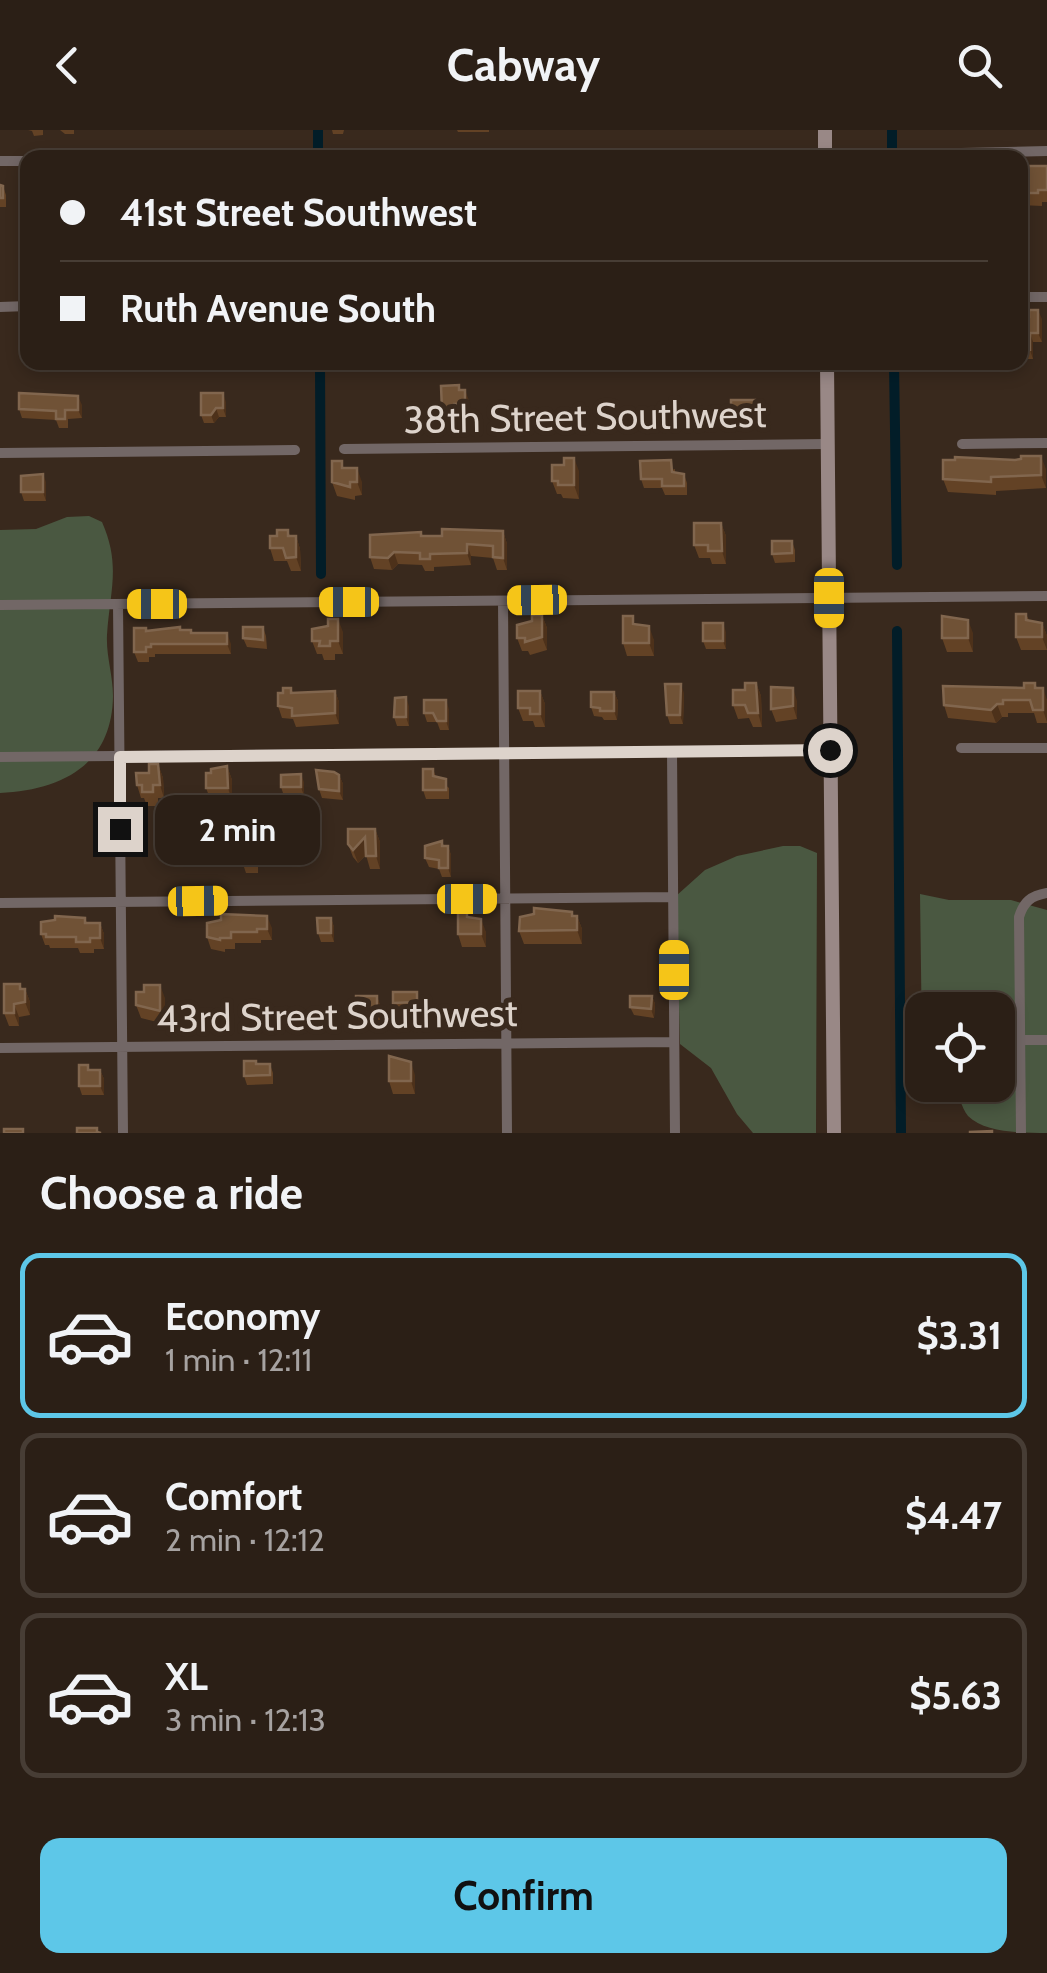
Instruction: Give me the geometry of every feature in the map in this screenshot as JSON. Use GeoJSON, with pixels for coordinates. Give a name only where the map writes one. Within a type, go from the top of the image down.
{"type":"FeatureCollection","features":[{"type":"Feature","properties":{"kind":"street"},"geometry":{"type":"LineString","coordinates":[[826,370],[834,1133]]}},
{"type":"Feature","properties":{"kind":"street"},"geometry":{"type":"LineString","coordinates":[[962,444],[1047,443]]}},
{"type":"Feature","properties":{"kind":"street","name":"38th Street Southwest"},"geometry":{"type":"LineString","coordinates":[[344,450],[827,444]]}},
{"type":"Feature","properties":{"kind":"street"},"geometry":{"type":"LineString","coordinates":[[0,452],[294,450]]}},
{"type":"Feature","properties":{"kind":"street"},"geometry":{"type":"LineString","coordinates":[[0,605],[1047,596]]}},
{"type":"Feature","properties":{"kind":"street"},"geometry":{"type":"LineString","coordinates":[[502,601],[507,1133]]}},
{"type":"Feature","properties":{"kind":"street"},"geometry":{"type":"LineString","coordinates":[[118,604],[123,1133]]}},
{"type":"Feature","properties":{"kind":"street"},"geometry":{"type":"LineString","coordinates":[[961,748],[1047,748]]}},
{"type":"Feature","properties":{"kind":"street"},"geometry":{"type":"LineString","coordinates":[[0,757],[830,750]]}},
{"type":"Feature","properties":{"kind":"street"},"geometry":{"type":"LineString","coordinates":[[672,751],[675,1133]]}},
{"type":"Feature","properties":{"kind":"street"},"geometry":{"type":"LineString","coordinates":[[1021,1133],[1019,916],[1031,897],[1047,893]]}},
{"type":"Feature","properties":{"kind":"street"},"geometry":{"type":"LineString","coordinates":[[0,903],[673,897]]}},
{"type":"Feature","properties":{"kind":"street"},"geometry":{"type":"LineString","coordinates":[[1020,1040],[1047,1040]]}},
{"type":"Feature","properties":{"kind":"street","name":"43rd Street Southwest"},"geometry":{"type":"LineString","coordinates":[[0,1048],[674,1042]]}},
{"type":"Feature","properties":{"kind":"green space"},"geometry":{"type":"Polygon","coordinates":[[[89,516],[102,522],[113,565],[107,635],[113,696],[104,740],[93,756],[63,779],[23,791],[0,793],[0,530],[36,529],[67,517],[89,516]]]}},
{"type":"Feature","properties":{"kind":"green space"},"geometry":{"type":"Polygon","coordinates":[[[800,846],[817,853],[816,1133],[753,1133],[737,1114],[711,1068],[680,1044],[676,896],[705,870],[737,856],[800,846]]]}},
{"type":"Feature","properties":{"kind":"green space"},"geometry":{"type":"Polygon","coordinates":[[[920,894],[949,900],[1011,900],[1047,910],[1047,1133],[984,1126],[968,1116],[961,1102],[1015,1102],[1015,992],[921,992],[920,894]]]}},
{"type":"Feature","properties":{"kind":"building"},"geometry":{"type":"Polygon","coordinates":[[[1028,166],[1047,166],[1047,190],[1028,193],[1028,166]]]}},
{"type":"Feature","properties":{"kind":"building"},"geometry":{"type":"Polygon","coordinates":[[[1029,310],[1038,310],[1038,333],[1030,333],[1028,350],[1028,317],[1029,310]]]}},
{"type":"Feature","properties":{"kind":"building"},"geometry":{"type":"Polygon","coordinates":[[[459,385],[459,390],[465,390],[465,404],[442,410],[441,386],[459,385]]]}},
{"type":"Feature","properties":{"kind":"building"},"geometry":{"type":"Polygon","coordinates":[[[19,393],[78,396],[78,410],[65,410],[65,419],[56,419],[56,411],[19,409],[19,393]]]}},
{"type":"Feature","properties":{"kind":"building"},"geometry":{"type":"Polygon","coordinates":[[[201,393],[223,393],[223,408],[216,408],[211,415],[201,415],[201,393]]]}},
{"type":"Feature","properties":{"kind":"building"},"geometry":{"type":"Polygon","coordinates":[[[731,400],[755,400],[755,412],[731,412],[731,400]]]}},
{"type":"Feature","properties":{"kind":"building"},"geometry":{"type":"Polygon","coordinates":[[[1021,456],[1041,456],[1041,475],[991,477],[991,482],[943,479],[943,460],[1015,460],[1021,456]]]}},
{"type":"Feature","properties":{"kind":"building"},"geometry":{"type":"Polygon","coordinates":[[[564,458],[574,458],[574,485],[552,481],[552,465],[564,465],[564,458]]]}},
{"type":"Feature","properties":{"kind":"building"},"geometry":{"type":"Polygon","coordinates":[[[671,460],[672,472],[684,474],[684,486],[662,486],[662,479],[641,479],[640,461],[671,460]]]}},
{"type":"Feature","properties":{"kind":"building"},"geometry":{"type":"Polygon","coordinates":[[[332,461],[342,461],[342,468],[357,468],[357,482],[350,482],[350,487],[332,482],[332,461]]]}},
{"type":"Feature","properties":{"kind":"building"},"geometry":{"type":"Polygon","coordinates":[[[43,474],[43,492],[21,492],[21,476],[43,474]]]}},
{"type":"Feature","properties":{"kind":"building"},"geometry":{"type":"Polygon","coordinates":[[[694,523],[721,523],[722,551],[694,545],[694,523]]]}},
{"type":"Feature","properties":{"kind":"building"},"geometry":{"type":"Polygon","coordinates":[[[442,529],[503,531],[503,558],[493,557],[493,546],[467,544],[467,553],[430,554],[430,559],[420,559],[420,553],[394,552],[388,558],[370,557],[370,535],[421,532],[421,536],[442,536],[442,529]]]}},
{"type":"Feature","properties":{"kind":"building"},"geometry":{"type":"Polygon","coordinates":[[[277,530],[288,530],[288,536],[296,536],[296,557],[286,558],[283,548],[270,548],[270,536],[277,536],[277,530]]]}},
{"type":"Feature","properties":{"kind":"building"},"geometry":{"type":"Polygon","coordinates":[[[772,541],[792,541],[792,553],[772,554],[772,541]]]}},
{"type":"Feature","properties":{"kind":"building"},"geometry":{"type":"Polygon","coordinates":[[[1016,614],[1026,614],[1026,620],[1042,623],[1042,637],[1016,637],[1016,614]]]}},
{"type":"Feature","properties":{"kind":"building"},"geometry":{"type":"Polygon","coordinates":[[[532,615],[542,615],[542,637],[525,642],[525,638],[517,638],[517,625],[532,621],[532,615]]]}},
{"type":"Feature","properties":{"kind":"building"},"geometry":{"type":"Polygon","coordinates":[[[623,616],[633,616],[633,624],[649,626],[649,643],[623,643],[623,616]]]}},
{"type":"Feature","properties":{"kind":"building"},"geometry":{"type":"Polygon","coordinates":[[[942,616],[968,620],[968,638],[942,638],[942,616]]]}},
{"type":"Feature","properties":{"kind":"building"},"geometry":{"type":"Polygon","coordinates":[[[328,619],[338,619],[338,641],[319,646],[320,641],[312,641],[312,629],[328,626],[328,619]]]}},
{"type":"Feature","properties":{"kind":"building"},"geometry":{"type":"Polygon","coordinates":[[[703,623],[723,623],[723,641],[703,641],[703,623]]]}},
{"type":"Feature","properties":{"kind":"building"},"geometry":{"type":"Polygon","coordinates":[[[180,627],[191,633],[227,633],[227,644],[151,644],[146,652],[134,652],[134,628],[146,631],[180,627]]]}},
{"type":"Feature","properties":{"kind":"building"},"geometry":{"type":"Polygon","coordinates":[[[243,627],[263,627],[263,640],[243,638],[243,627]]]}},
{"type":"Feature","properties":{"kind":"building"},"geometry":{"type":"Polygon","coordinates":[[[745,683],[756,683],[758,713],[748,713],[745,705],[733,705],[733,690],[745,690],[745,683]]]}},
{"type":"Feature","properties":{"kind":"building"},"geometry":{"type":"Polygon","coordinates":[[[1024,683],[1043,688],[1043,710],[1033,710],[1030,700],[1003,700],[1003,704],[991,710],[944,705],[943,686],[1024,688],[1024,683]]]}},
{"type":"Feature","properties":{"kind":"building"},"geometry":{"type":"Polygon","coordinates":[[[665,684],[681,684],[680,715],[667,715],[665,684]]]}},
{"type":"Feature","properties":{"kind":"building"},"geometry":{"type":"Polygon","coordinates":[[[771,687],[793,688],[793,706],[771,709],[771,687]]]}},
{"type":"Feature","properties":{"kind":"building"},"geometry":{"type":"Polygon","coordinates":[[[283,688],[291,688],[291,693],[335,691],[335,713],[292,716],[292,708],[278,706],[278,693],[283,693],[283,688]]]}},
{"type":"Feature","properties":{"kind":"building"},"geometry":{"type":"Polygon","coordinates":[[[518,691],[540,691],[540,714],[530,714],[530,708],[518,708],[518,691]]]}},
{"type":"Feature","properties":{"kind":"building"},"geometry":{"type":"Polygon","coordinates":[[[591,692],[614,692],[614,711],[591,707],[591,692]]]}},
{"type":"Feature","properties":{"kind":"building"},"geometry":{"type":"Polygon","coordinates":[[[406,697],[406,717],[394,717],[395,698],[406,697]]]}},
{"type":"Feature","properties":{"kind":"building"},"geometry":{"type":"Polygon","coordinates":[[[424,700],[446,700],[446,721],[437,721],[433,713],[424,713],[424,700]]]}},
{"type":"Feature","properties":{"kind":"building"},"geometry":{"type":"Polygon","coordinates":[[[149,764],[158,764],[160,785],[153,785],[153,792],[142,792],[136,773],[149,773],[149,764]]]}},
{"type":"Feature","properties":{"kind":"building"},"geometry":{"type":"Polygon","coordinates":[[[227,766],[228,788],[206,788],[206,773],[227,766]]]}},
{"type":"Feature","properties":{"kind":"building"},"geometry":{"type":"Polygon","coordinates":[[[423,769],[433,769],[433,776],[446,779],[446,790],[423,790],[423,769]]]}},
{"type":"Feature","properties":{"kind":"building"},"geometry":{"type":"Polygon","coordinates":[[[316,770],[339,775],[339,791],[319,789],[316,770]]]}},
{"type":"Feature","properties":{"kind":"building"},"geometry":{"type":"Polygon","coordinates":[[[301,774],[301,787],[281,787],[281,775],[301,774]]]}},
{"type":"Feature","properties":{"kind":"building"},"geometry":{"type":"Polygon","coordinates":[[[348,829],[375,829],[376,856],[366,856],[365,837],[353,850],[348,844],[348,829]]]}},
{"type":"Feature","properties":{"kind":"building"},"geometry":{"type":"Polygon","coordinates":[[[442,841],[442,846],[448,846],[448,868],[439,868],[439,860],[425,858],[425,846],[442,841]]]}},
{"type":"Feature","properties":{"kind":"building"},"geometry":{"type":"Polygon","coordinates":[[[243,846],[268,846],[268,858],[255,858],[255,864],[243,864],[243,846]]]}},
{"type":"Feature","properties":{"kind":"building"},"geometry":{"type":"Polygon","coordinates":[[[534,908],[572,912],[572,916],[577,916],[577,930],[519,931],[520,917],[534,914],[534,908]]]}},
{"type":"Feature","properties":{"kind":"building"},"geometry":{"type":"Polygon","coordinates":[[[458,910],[467,910],[467,917],[481,919],[481,934],[458,934],[458,910]]]}},
{"type":"Feature","properties":{"kind":"building"},"geometry":{"type":"Polygon","coordinates":[[[221,914],[267,916],[267,929],[231,932],[231,938],[220,940],[207,937],[207,923],[221,920],[221,914]]]}},
{"type":"Feature","properties":{"kind":"building"},"geometry":{"type":"Polygon","coordinates":[[[55,916],[100,923],[100,938],[76,942],[76,937],[46,937],[41,934],[41,922],[55,920],[55,916]]]}},
{"type":"Feature","properties":{"kind":"building"},"geometry":{"type":"Polygon","coordinates":[[[317,918],[331,918],[331,933],[318,933],[317,918]]]}},
{"type":"Feature","properties":{"kind":"building"},"geometry":{"type":"Polygon","coordinates":[[[4,984],[20,984],[20,989],[25,989],[25,1002],[14,1004],[14,1013],[4,1013],[4,984]]]}},
{"type":"Feature","properties":{"kind":"building"},"geometry":{"type":"Polygon","coordinates":[[[144,985],[160,985],[160,1011],[136,1005],[136,992],[144,992],[144,985]]]}},
{"type":"Feature","properties":{"kind":"building"},"geometry":{"type":"Polygon","coordinates":[[[393,992],[417,992],[417,1002],[393,1003],[393,992]]]}},
{"type":"Feature","properties":{"kind":"building"},"geometry":{"type":"Polygon","coordinates":[[[356,996],[377,996],[377,1011],[356,1011],[356,996]]]}},
{"type":"Feature","properties":{"kind":"building"},"geometry":{"type":"Polygon","coordinates":[[[630,996],[652,996],[651,1009],[630,1007],[630,996]]]}},
{"type":"Feature","properties":{"kind":"building"},"geometry":{"type":"Polygon","coordinates":[[[389,1056],[411,1062],[411,1081],[389,1081],[389,1056]]]}},
{"type":"Feature","properties":{"kind":"building"},"geometry":{"type":"Polygon","coordinates":[[[244,1061],[270,1064],[270,1075],[244,1076],[244,1061]]]}},
{"type":"Feature","properties":{"kind":"building"},"geometry":{"type":"Polygon","coordinates":[[[79,1065],[100,1070],[100,1086],[79,1086],[79,1065]]]}},
{"type":"Feature","properties":{"kind":"building"},"geometry":{"type":"Polygon","coordinates":[[[77,1128],[97,1128],[101,1133],[77,1133],[77,1128]]]}},
{"type":"Feature","properties":{"kind":"building"},"geometry":{"type":"Polygon","coordinates":[[[4,1129],[23,1129],[23,1133],[4,1133],[4,1129]]]}},
{"type":"Feature","properties":{"kind":"waterway"},"geometry":{"type":"LineString","coordinates":[[318,130],[318,150]]}},
{"type":"Feature","properties":{"kind":"waterway"},"geometry":{"type":"LineString","coordinates":[[892,130],[892,150]]}},
{"type":"Feature","properties":{"kind":"waterway"},"geometry":{"type":"LineString","coordinates":[[320,370],[321,574]]}},
{"type":"Feature","properties":{"kind":"waterway"},"geometry":{"type":"LineString","coordinates":[[894,370],[897,565]]}},
{"type":"Feature","properties":{"kind":"waterway"},"geometry":{"type":"LineString","coordinates":[[897,631],[901,1133]]}},
{"type":"Feature","properties":{"kind":"route"},"geometry":{"type":"LineString","coordinates":[[120,829],[120,757],[830,750]]}}]}
